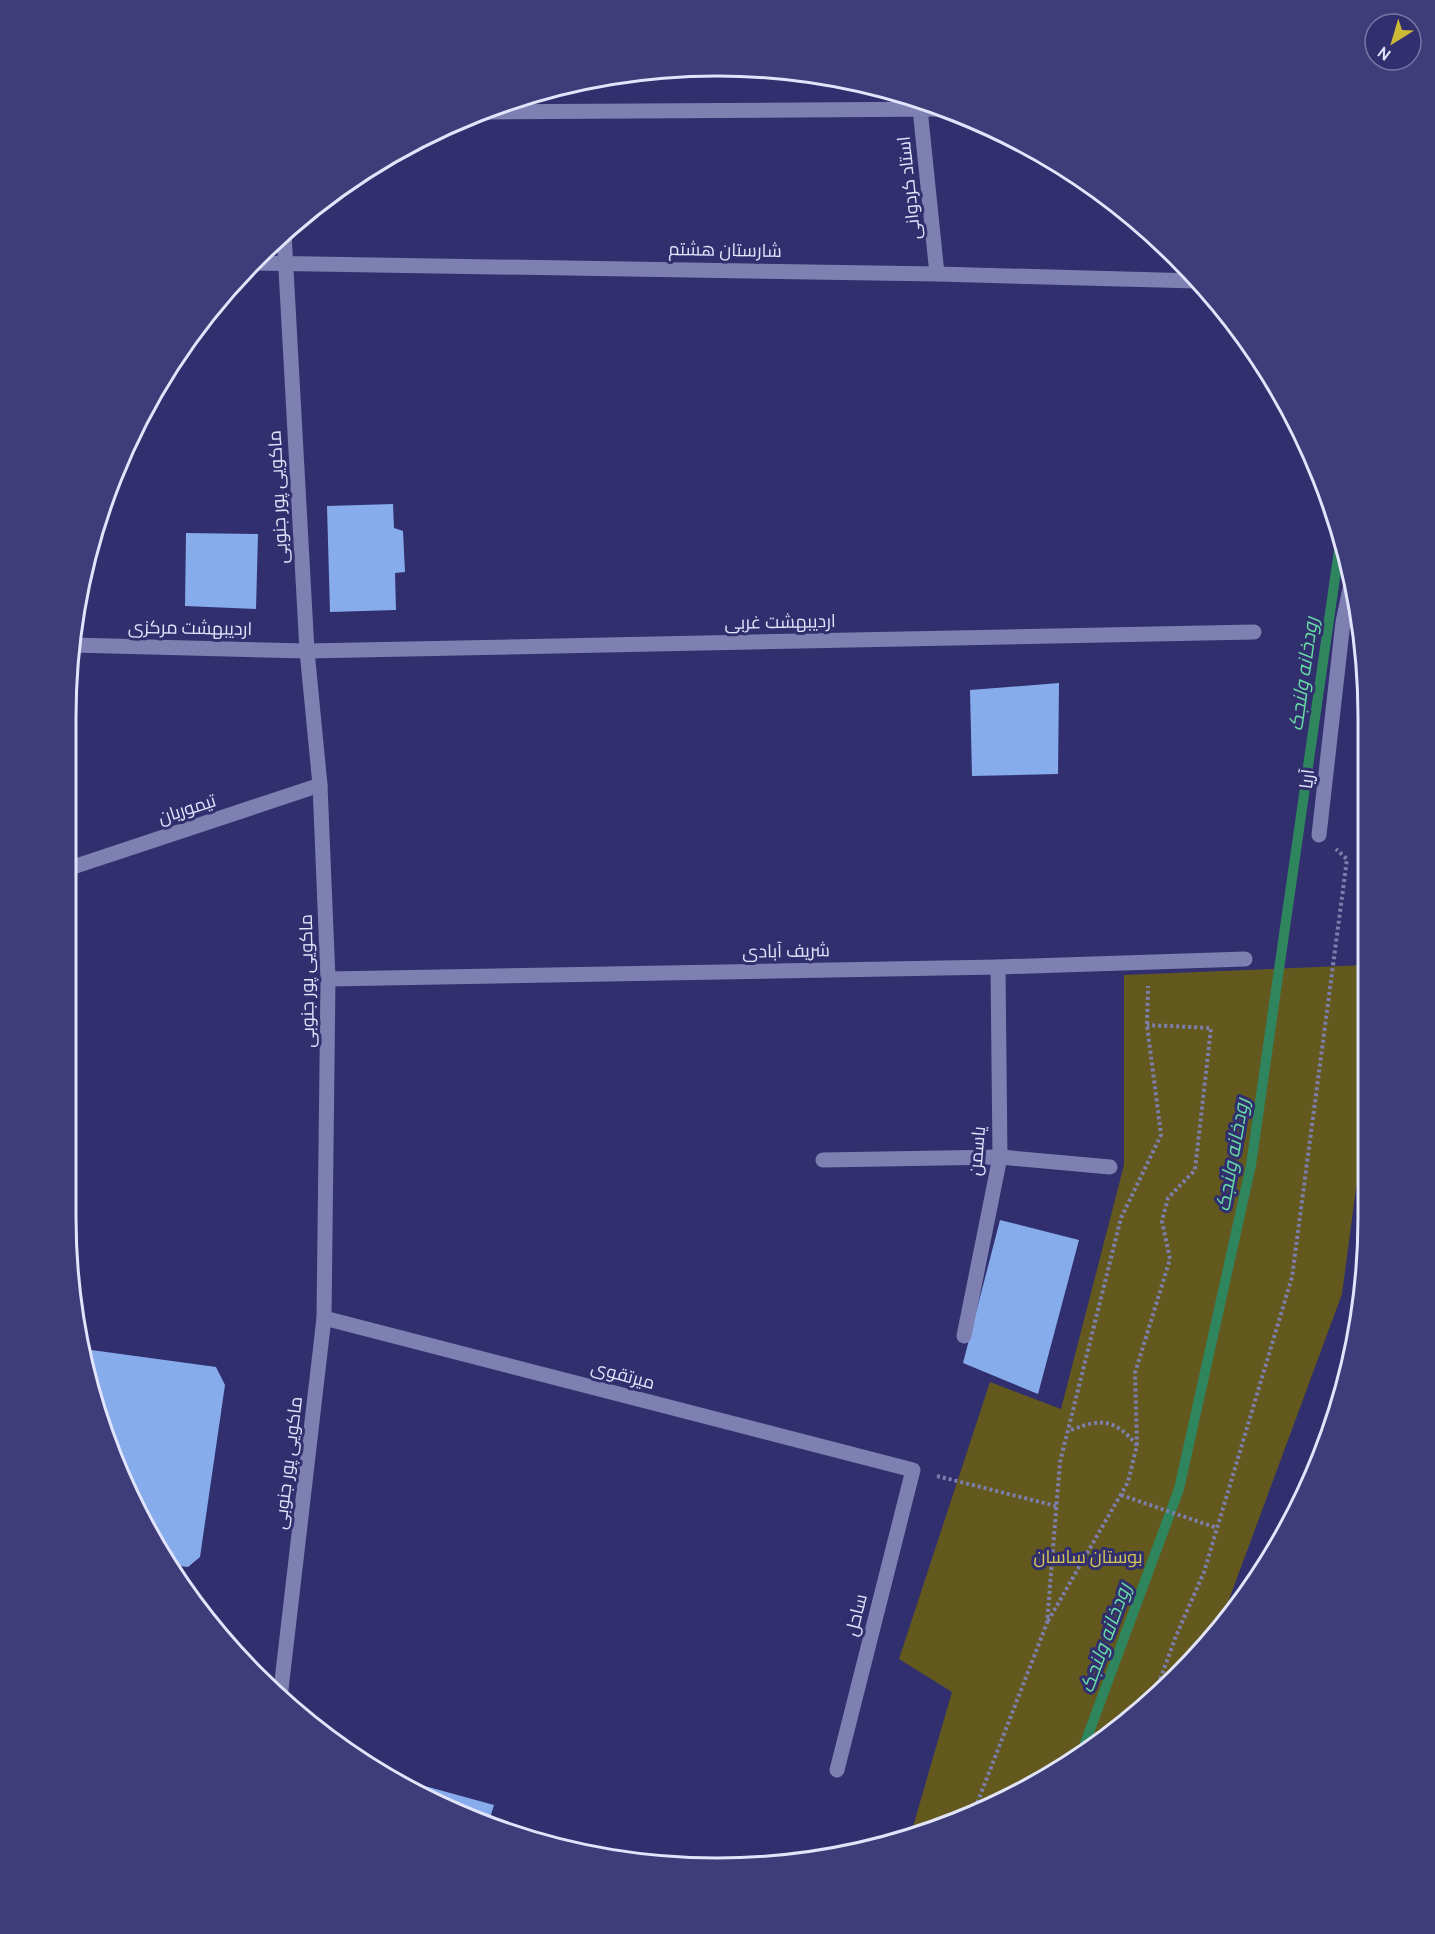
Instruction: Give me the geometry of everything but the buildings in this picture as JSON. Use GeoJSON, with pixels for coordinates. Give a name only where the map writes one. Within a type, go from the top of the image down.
{"type":"FeatureCollection","features":[{"type":"Feature","properties":{"kind":"street"},"geometry":{"type":"LineString","coordinates":[[509,112],[903,104]]}},
{"type":"Feature","properties":{"kind":"street","name":"استاد کردوانی"},"geometry":{"type":"LineString","coordinates":[[921,110],[937,274]]}},
{"type":"Feature","properties":{"kind":"street","name":"ماکویی‌ پور جنوبی"},"geometry":{"type":"LineString","coordinates":[[281,1686],[324,1318],[328,979],[320,785],[307,651],[284,246]]}},
{"type":"Feature","properties":{"kind":"street","name":"شارستان هشتم"},"geometry":{"type":"LineString","coordinates":[[266,263],[937,274],[1186,281]]}},
{"type":"Feature","properties":{"kind":"street","name":"آریا"},"geometry":{"type":"LineString","coordinates":[[1319,835],[1343,622],[1347,601]]}},
{"type":"Feature","properties":{"kind":"street","name":"اردیبهشت غربی"},"geometry":{"type":"LineString","coordinates":[[307,651],[1254,632]]}},
{"type":"Feature","properties":{"kind":"street","name":"اردیبهشت مرکزی"},"geometry":{"type":"LineString","coordinates":[[81,645],[307,651]]}},
{"type":"Feature","properties":{"kind":"street","name":"تیموریان"},"geometry":{"type":"LineString","coordinates":[[76,866],[320,785]]}},
{"type":"Feature","properties":{"kind":"street","name":"شریف آبادی"},"geometry":{"type":"LineString","coordinates":[[328,979],[998,967],[1245,958]]}},
{"type":"Feature","properties":{"kind":"street","name":"یاسمن"},"geometry":{"type":"LineString","coordinates":[[964,1336],[1000,1157],[998,967]]}},
{"type":"Feature","properties":{"kind":"street"},"geometry":{"type":"LineString","coordinates":[[823,1160],[1000,1157],[1110,1167]]}},
{"type":"Feature","properties":{"kind":"street","name":"میرتقوی"},"geometry":{"type":"LineString","coordinates":[[324,1318],[913,1470]]}},
{"type":"Feature","properties":{"kind":"street","name":"ساحل"},"geometry":{"type":"LineString","coordinates":[[837,1770],[913,1470]]}},
{"type":"Feature","properties":{"kind":"path"},"geometry":{"type":"LineString","coordinates":[[1160,1680],[1204,1572],[1292,1277],[1347,859],[1319,835]]}},
{"type":"Feature","properties":{"kind":"path"},"geometry":{"type":"LineString","coordinates":[[1047,1623],[1060,1462],[1070,1430],[1121,1218],[1161,1135],[1147,1025],[1149,962]]}},
{"type":"Feature","properties":{"kind":"path"},"geometry":{"type":"LineString","coordinates":[[978,1802],[1047,1623],[1128,1482],[1137,1445],[1135,1373],[1170,1259],[1162,1221],[1168,1198],[1195,1170],[1211,1028],[1147,1025]]}},
{"type":"Feature","properties":{"kind":"path"},"geometry":{"type":"LineString","coordinates":[[1070,1430],[1096,1420],[1121,1427],[1137,1445]]}},
{"type":"Feature","properties":{"kind":"path"},"geometry":{"type":"LineString","coordinates":[[913,1470],[1056,1506]]}},
{"type":"Feature","properties":{"kind":"path"},"geometry":{"type":"LineString","coordinates":[[1121,1495],[1217,1528]]}},
{"type":"Feature","properties":{"kind":"green space","name":"بوستان ساسان"},"geometry":{"type":"Polygon","coordinates":[[[1358,965],[1358,1173],[1342,1294],[1226,1607],[1171,1670],[1108,1725],[1074,1749],[1038,1772],[1001,1791],[963,1809],[913,1826],[952,1692],[899,1659],[990,1382],[1061,1409],[1124,1165],[1124,975],[1358,965]]]}},
{"type":"Feature","properties":{"kind":"waterway","name":"رودخانه ولنجک"},"geometry":{"type":"LineString","coordinates":[[1086,1741],[1179,1489],[1251,1165],[1338,557]]}}]}
